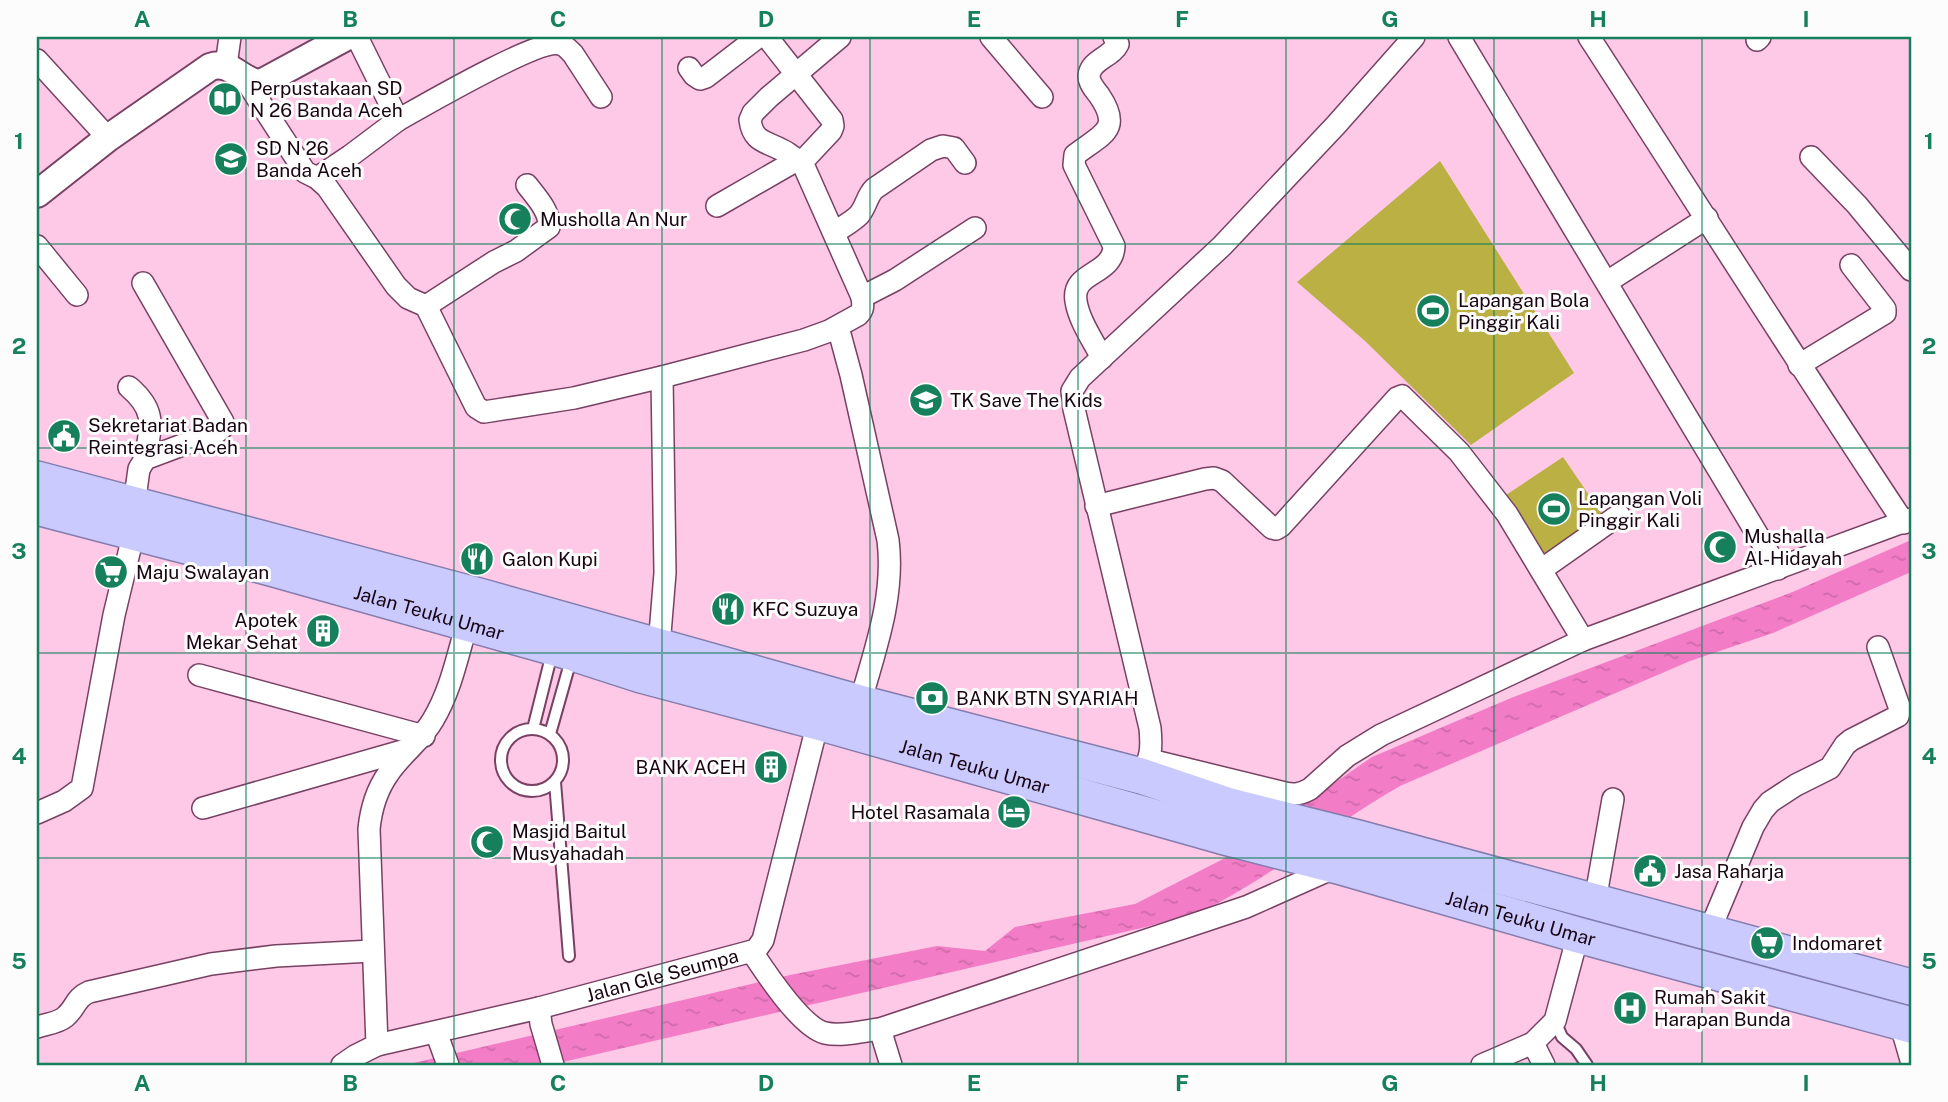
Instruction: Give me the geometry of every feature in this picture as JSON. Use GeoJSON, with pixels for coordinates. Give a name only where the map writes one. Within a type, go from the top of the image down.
{"type":"FeatureCollection","features":[{"type":"Feature","properties":{"kind":"highway","name":"Jalan Teuku Umar"},"geometry":{"type":"LineString","coordinates":[[37,479],[134,519],[271,568],[563,650],[631,673],[818,722],[1226,821],[1595,901],[1911,987]]}},
{"type":"Feature","properties":{"kind":"highway","name":"Jalan Teuku Umar"},"geometry":{"type":"LineString","coordinates":[[37,507],[134,519],[479,596],[860,703],[1146,768],[1226,821],[1331,864],[1374,853],[1578,935],[1905,1023]]}},
{"type":"Feature","properties":{"kind":"street"},"geometry":{"type":"LineString","coordinates":[[230,37],[234,70],[305,172],[327,187],[396,286],[408,298],[426,306],[477,407],[484,412],[574,398],[804,340],[838,327],[862,311],[862,297],[800,161],[783,150],[764,143],[755,135],[750,120],[753,113],[769,97],[840,37]]}},
{"type":"Feature","properties":{"kind":"street"},"geometry":{"type":"LineString","coordinates":[[37,194],[108,138],[201,72],[217,64],[234,70],[254,83],[261,83],[346,37]]}},
{"type":"Feature","properties":{"kind":"street"},"geometry":{"type":"LineString","coordinates":[[356,37],[398,120]]}},
{"type":"Feature","properties":{"kind":"street"},"geometry":{"type":"LineString","coordinates":[[689,68],[700,79],[706,77],[758,37]]}},
{"type":"Feature","properties":{"kind":"street"},"geometry":{"type":"LineString","coordinates":[[717,206],[800,161],[833,126],[832,120],[767,37]]}},
{"type":"Feature","properties":{"kind":"street"},"geometry":{"type":"LineString","coordinates":[[991,37],[1042,97]]}},
{"type":"Feature","properties":{"kind":"street"},"geometry":{"type":"LineString","coordinates":[[1102,358],[1081,318],[1076,293],[1078,284],[1112,258],[1114,246],[1074,165],[1074,159],[1075,155],[1109,126],[1111,119],[1107,107],[1091,84],[1089,74],[1093,65],[1115,51],[1118,44],[1114,37]]}},
{"type":"Feature","properties":{"kind":"street"},"geometry":{"type":"LineString","coordinates":[[1414,37],[1222,246],[1080,378],[1072,391],[1096,506],[1150,728],[1152,742],[1146,768],[1296,795],[1303,793],[1348,756],[1381,735],[1583,640],[1908,521],[1800,365],[1589,37]]}},
{"type":"Feature","properties":{"kind":"street"},"geometry":{"type":"LineString","coordinates":[[1459,37],[1778,569]]}},
{"type":"Feature","properties":{"kind":"street"},"geometry":{"type":"LineString","coordinates":[[317,178],[398,120],[462,84],[528,52],[553,44],[567,47],[601,97]]}},
{"type":"Feature","properties":{"kind":"street"},"geometry":{"type":"LineString","coordinates":[[37,60],[108,138]]}},
{"type":"Feature","properties":{"kind":"street"},"geometry":{"type":"LineString","coordinates":[[834,233],[859,215],[868,195],[874,189],[931,149],[943,146],[954,148],[965,163]]}},
{"type":"Feature","properties":{"kind":"street"},"geometry":{"type":"LineString","coordinates":[[1811,157],[1857,205],[1911,270]]}},
{"type":"Feature","properties":{"kind":"street"},"geometry":{"type":"LineString","coordinates":[[426,306],[516,251],[549,227],[547,213],[527,185]]}},
{"type":"Feature","properties":{"kind":"street"},"geometry":{"type":"LineString","coordinates":[[1607,282],[1707,218]]}},
{"type":"Feature","properties":{"kind":"street"},"geometry":{"type":"LineString","coordinates":[[862,297],[895,280],[975,228]]}},
{"type":"Feature","properties":{"kind":"street"},"geometry":{"type":"LineString","coordinates":[[37,246],[77,295]]}},
{"type":"Feature","properties":{"kind":"street"},"geometry":{"type":"LineString","coordinates":[[1800,365],[1885,313],[1885,309],[1852,265]]}},
{"type":"Feature","properties":{"kind":"street"},"geometry":{"type":"LineString","coordinates":[[143,283],[223,422],[223,427],[218,432],[145,458]]}},
{"type":"Feature","properties":{"kind":"street"},"geometry":{"type":"LineString","coordinates":[[838,327],[880,502],[891,560],[883,621],[860,703]]}},
{"type":"Feature","properties":{"kind":"street"},"geometry":{"type":"LineString","coordinates":[[659,646],[665,573],[662,377]]}},
{"type":"Feature","properties":{"kind":"street"},"geometry":{"type":"LineString","coordinates":[[37,813],[64,801],[82,789],[134,519],[139,469],[145,458],[151,427],[148,408],[130,387]]}},
{"type":"Feature","properties":{"kind":"street"},"geometry":{"type":"LineString","coordinates":[[1096,506],[1214,478],[1222,481],[1272,528],[1277,528],[1397,398],[1402,396],[1459,452],[1507,514],[1583,640]]}},
{"type":"Feature","properties":{"kind":"street"},"geometry":{"type":"LineString","coordinates":[[1541,570],[1619,515]]}},
{"type":"Feature","properties":{"kind":"street"},"geometry":{"type":"LineString","coordinates":[[377,1045],[372,951],[370,815],[373,802],[388,773],[417,742],[447,696],[467,624]]}},
{"type":"Feature","properties":{"kind":"street"},"geometry":{"type":"LineString","coordinates":[[1709,932],[1753,827],[1763,810],[1770,802],[1796,785],[1830,768],[1851,740],[1898,716],[1900,709],[1878,647]]}},
{"type":"Feature","properties":{"kind":"street"},"geometry":{"type":"LineString","coordinates":[[199,675],[417,742]]}},
{"type":"Feature","properties":{"kind":"street","name":"Jalan Gle Seumpa"},"geometry":{"type":"LineString","coordinates":[[342,1065],[377,1045],[442,1050],[540,1016],[758,961],[818,722]]}},
{"type":"Feature","properties":{"kind":"street"},"geometry":{"type":"LineString","coordinates":[[203,808],[417,742]]}},
{"type":"Feature","properties":{"kind":"street"},"geometry":{"type":"LineString","coordinates":[[1595,901],[1613,799]]}},
{"type":"Feature","properties":{"kind":"street"},"geometry":{"type":"LineString","coordinates":[[758,961],[801,1018],[817,1030],[829,1034],[880,1029],[1246,907],[1331,864]]}},
{"type":"Feature","properties":{"kind":"street"},"geometry":{"type":"LineString","coordinates":[[1482,1065],[1533,1043],[1555,1021],[1578,935]]}},
{"type":"Feature","properties":{"kind":"street"},"geometry":{"type":"LineString","coordinates":[[37,1027],[61,1020],[68,1015],[78,999],[89,992],[211,964],[276,956],[372,951]]}},
{"type":"Feature","properties":{"kind":"street"},"geometry":{"type":"LineString","coordinates":[[540,1016],[553,1065]]}},
{"type":"Feature","properties":{"kind":"street"},"geometry":{"type":"LineString","coordinates":[[1905,1023],[1911,1060]]}},
{"type":"Feature","properties":{"kind":"street"},"geometry":{"type":"LineString","coordinates":[[880,1029],[891,1065]]}},
{"type":"Feature","properties":{"kind":"street"},"geometry":{"type":"LineString","coordinates":[[1533,1043],[1544,1065]]}},
{"type":"Feature","properties":{"kind":"lane"},"geometry":{"type":"LineString","coordinates":[[533,729],[563,650]]}},
{"type":"Feature","properties":{"kind":"lane"},"geometry":{"type":"LineString","coordinates":[[550,734],[568,665],[563,650]]}},
{"type":"Feature","properties":{"kind":"lane"},"geometry":{"type":"LineString","coordinates":[[533,729],[550,734],[561,748],[563,757],[560,774],[555,782],[540,790],[531,791],[515,786],[503,772],[502,755],[510,739],[524,730],[533,729]]}},
{"type":"Feature","properties":{"kind":"lane"},"geometry":{"type":"LineString","coordinates":[[555,782],[569,956]]}},
{"type":"Feature","properties":{"kind":"lane"},"geometry":{"type":"LineString","coordinates":[[1555,1021],[1562,1037],[1576,1049],[1587,1065]]}},
{"type":"Feature","properties":{"kind":"shaded area","name":"Lapangan Bola Pinggir Kali"},"geometry":{"type":"Polygon","coordinates":[[[1440,161],[1574,373],[1471,445],[1365,341],[1297,282],[1440,161]]]}},
{"type":"Feature","properties":{"kind":"shaded area","name":"Lapangan Voli Pinggir Kali"},"geometry":{"type":"Polygon","coordinates":[[[1563,457],[1606,520],[1546,563],[1503,497],[1563,457]]]}},
{"type":"Feature","properties":{"kind":"water"},"geometry":{"type":"Polygon","coordinates":[[[1911,540],[1911,572],[1773,633],[1690,661],[1400,786],[1242,890],[1201,910],[1146,927],[550,1065],[405,1065],[790,975],[937,946],[985,951],[1015,927],[1135,904],[1229,856],[1372,757],[1511,698],[1795,591],[1911,540]]]}},
{"type":"Feature","properties":{"kind":"place","name":"Perpustakaan SD N 26 Banda Aceh"},"geometry":{"type":"Point","coordinates":[225,99]}},
{"type":"Feature","properties":{"kind":"place","name":"SD N 26 Banda Aceh"},"geometry":{"type":"Point","coordinates":[231,159]}},
{"type":"Feature","properties":{"kind":"place","name":"Musholla An Nur"},"geometry":{"type":"Point","coordinates":[515,219]}},
{"type":"Feature","properties":{"kind":"place","name":"Lapangan Bola Pinggir Kali"},"geometry":{"type":"Point","coordinates":[1433,311]}},
{"type":"Feature","properties":{"kind":"place","name":"TK Save The Kids"},"geometry":{"type":"Point","coordinates":[926,400]}},
{"type":"Feature","properties":{"kind":"place","name":"Sekretariat Badan Reintegrasi Aceh"},"geometry":{"type":"Point","coordinates":[64,436]}},
{"type":"Feature","properties":{"kind":"place","name":"Lapangan Voli Pinggir Kali"},"geometry":{"type":"Point","coordinates":[1554,509]}},
{"type":"Feature","properties":{"kind":"place","name":"Mushalla Al-Hidayah"},"geometry":{"type":"Point","coordinates":[1720,547]}},
{"type":"Feature","properties":{"kind":"place","name":"Galon Kupi"},"geometry":{"type":"Point","coordinates":[477,559]}},
{"type":"Feature","properties":{"kind":"place","name":"Maju Swalayan"},"geometry":{"type":"Point","coordinates":[111,572]}},
{"type":"Feature","properties":{"kind":"place","name":"KFC Suzuya"},"geometry":{"type":"Point","coordinates":[728,609]}},
{"type":"Feature","properties":{"kind":"place","name":"Apotek Mekar Sehat"},"geometry":{"type":"Point","coordinates":[323,631]}},
{"type":"Feature","properties":{"kind":"place","name":"BANK BTN SYARIAH"},"geometry":{"type":"Point","coordinates":[932,698]}},
{"type":"Feature","properties":{"kind":"place","name":"BANK ACEH"},"geometry":{"type":"Point","coordinates":[771,767]}},
{"type":"Feature","properties":{"kind":"place","name":"Hotel Rasamala"},"geometry":{"type":"Point","coordinates":[1014,812]}},
{"type":"Feature","properties":{"kind":"place","name":"Masjid Baitul Musyahadah"},"geometry":{"type":"Point","coordinates":[487,842]}},
{"type":"Feature","properties":{"kind":"place","name":"Jasa Raharja"},"geometry":{"type":"Point","coordinates":[1650,871]}},
{"type":"Feature","properties":{"kind":"place","name":"Indomaret"},"geometry":{"type":"Point","coordinates":[1767,943]}},
{"type":"Feature","properties":{"kind":"place","name":"Rumah Sakit Harapan Bunda"},"geometry":{"type":"Point","coordinates":[1630,1008]}}]}
